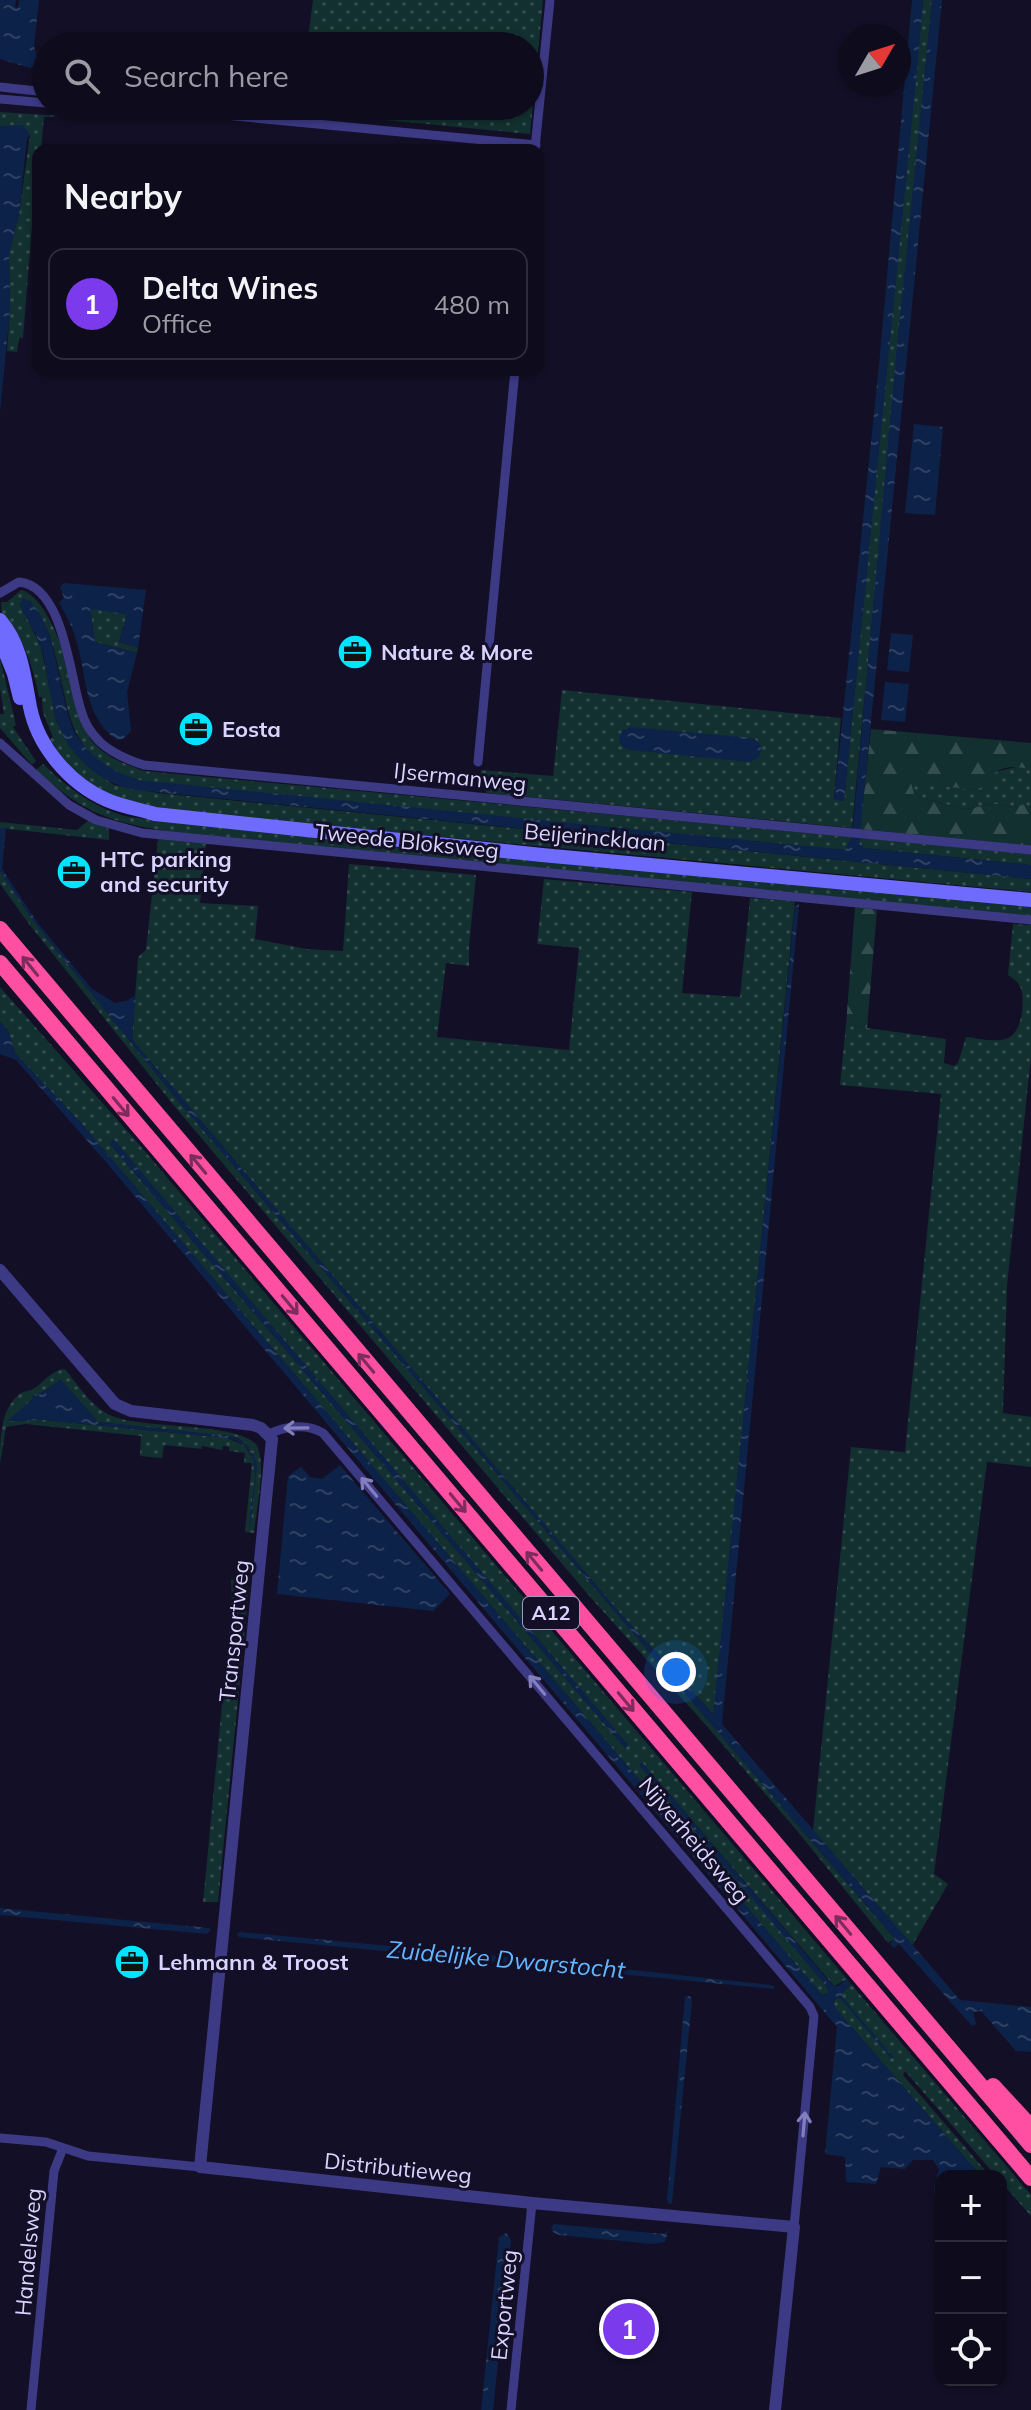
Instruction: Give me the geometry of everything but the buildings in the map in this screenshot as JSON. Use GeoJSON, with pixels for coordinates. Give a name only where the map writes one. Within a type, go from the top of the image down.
{"type":"FeatureCollection","features":[{"type":"Feature","properties":{"kind":"highway","name":"A12"},"geometry":{"type":"LineString","coordinates":[[0,929],[1031,2145]]}},
{"type":"Feature","properties":{"kind":"highway","name":"A12"},"geometry":{"type":"LineString","coordinates":[[0,963],[1031,2178]]}},
{"type":"Feature","properties":{"kind":"highway","name":"A12"},"geometry":{"type":"LineString","coordinates":[[893,1985],[1031,2127]]}},
{"type":"Feature","properties":{"kind":"main road","name":"Beijerincklaan"},"geometry":{"type":"LineString","coordinates":[[0,620],[20,654],[31,712],[37,731],[51,755],[84,786],[105,799],[155,814],[542,855],[1031,900]]}},
{"type":"Feature","properties":{"kind":"main road","name":"Beijerincklaan"},"geometry":{"type":"LineString","coordinates":[[0,639],[12,665],[30,734],[57,774],[79,794],[108,809],[145,817],[155,814]]}},
{"type":"Feature","properties":{"kind":"street"},"geometry":{"type":"LineString","coordinates":[[544,59],[550,0]]}},
{"type":"Feature","properties":{"kind":"street"},"geometry":{"type":"LineString","coordinates":[[0,87],[32,90]]}},
{"type":"Feature","properties":{"kind":"street"},"geometry":{"type":"LineString","coordinates":[[0,99],[32,102]]}},
{"type":"Feature","properties":{"kind":"street"},"geometry":{"type":"LineString","coordinates":[[265,120],[496,144]]}},
{"type":"Feature","properties":{"kind":"street"},"geometry":{"type":"LineString","coordinates":[[535,144],[538,120]]}},
{"type":"Feature","properties":{"kind":"street"},"geometry":{"type":"LineString","coordinates":[[478,762],[514,376]]}},
{"type":"Feature","properties":{"kind":"street","name":"IJsermanweg"},"geometry":{"type":"LineString","coordinates":[[0,593],[19,582],[32,585],[43,596],[69,650],[84,719],[100,742],[116,754],[144,765],[1031,850]]}},
{"type":"Feature","properties":{"kind":"street","name":"Tweede Bloksweg"},"geometry":{"type":"LineString","coordinates":[[0,743],[69,805],[96,820],[142,833],[1031,920]]}},
{"type":"Feature","properties":{"kind":"street"},"geometry":{"type":"LineString","coordinates":[[0,1270],[115,1404],[131,1411],[253,1425],[269,1434]]}},
{"type":"Feature","properties":{"kind":"street","name":"Nijverheidsweg"},"geometry":{"type":"LineString","coordinates":[[269,1434],[293,1427],[310,1427],[323,1433],[810,2007],[814,2016],[775,2410]]}},
{"type":"Feature","properties":{"kind":"street","name":"Transportweg"},"geometry":{"type":"LineString","coordinates":[[200,2167],[272,1447],[269,1434]]}},
{"type":"Feature","properties":{"kind":"street","name":"Distributieweg"},"geometry":{"type":"LineString","coordinates":[[0,2138],[46,2142],[88,2156],[794,2227]]}},
{"type":"Feature","properties":{"kind":"street","name":"Handelsweg"},"geometry":{"type":"LineString","coordinates":[[31,2410],[54,2171],[63,2148]]}},
{"type":"Feature","properties":{"kind":"street","name":"Exportweg"},"geometry":{"type":"LineString","coordinates":[[511,2410],[532,2203]]}},
{"type":"Feature","properties":{"kind":"green space"},"geometry":{"type":"Polygon","coordinates":[[[313,0],[543,0],[540,32],[309,32],[313,0]]]}},
{"type":"Feature","properties":{"kind":"green space"},"geometry":{"type":"Polygon","coordinates":[[[923,0],[932,0],[852,828],[487,793],[480,783],[481,770],[553,776],[562,690],[841,718],[834,799],[844,801],[923,0]]]}},
{"type":"Feature","properties":{"kind":"green space"},"geometry":{"type":"Polygon","coordinates":[[[0,112],[32,114],[32,120],[44,120],[42,144],[32,144],[32,225],[23,338],[19,338],[17,352],[7,351],[9,254],[19,214],[30,135],[19,127],[0,126],[0,112]]]}},
{"type":"Feature","properties":{"kind":"green space"},"geometry":{"type":"Polygon","coordinates":[[[384,120],[531,120],[530,134],[384,120]]]}},
{"type":"Feature","properties":{"kind":"green space"},"geometry":{"type":"Polygon","coordinates":[[[21,590],[34,597],[56,632],[90,739],[108,755],[144,771],[852,837],[845,850],[148,783],[119,773],[98,760],[84,745],[74,729],[47,630],[30,601],[20,604],[41,647],[56,720],[70,747],[91,769],[114,785],[158,793],[1031,879],[1031,892],[270,821],[129,803],[84,782],[61,757],[50,739],[53,737],[28,657],[15,629],[2,615],[1,602],[7,602],[21,590]]]}},
{"type":"Feature","properties":{"kind":"green space"},"geometry":{"type":"Polygon","coordinates":[[[90,608],[127,614],[119,642],[138,648],[137,653],[95,642],[90,608]]]}},
{"type":"Feature","properties":{"kind":"green space"},"geometry":{"type":"Polygon","coordinates":[[[0,658],[16,725],[13,727],[36,761],[32,765],[0,728],[0,714],[4,714],[0,658]]]}},
{"type":"Feature","properties":{"kind":"green space"},"geometry":{"type":"Polygon","coordinates":[[[871,729],[1031,743],[1031,770],[1018,767],[999,770],[989,785],[974,790],[911,782],[914,794],[966,809],[994,804],[1013,807],[1026,804],[1031,808],[1031,846],[860,829],[871,729]]]}},
{"type":"Feature","properties":{"kind":"green space"},"geometry":{"type":"Polygon","coordinates":[[[43,764],[83,796],[129,817],[1031,906],[1031,916],[166,831],[126,823],[81,805],[36,770],[43,764]]]}},
{"type":"Feature","properties":{"kind":"green space"},"geometry":{"type":"Polygon","coordinates":[[[1020,766],[1031,770],[1031,808],[1026,805],[1013,807],[994,804],[966,809],[913,794],[911,781],[974,790],[995,772],[1020,766]]]}},
{"type":"Feature","properties":{"kind":"green space"},"geometry":{"type":"Polygon","coordinates":[[[89,820],[109,829],[109,840],[0,828],[0,822],[77,830],[89,820]]]}},
{"type":"Feature","properties":{"kind":"green space"},"geometry":{"type":"Polygon","coordinates":[[[860,838],[1031,854],[1031,865],[864,848],[859,844],[860,838]]]}},
{"type":"Feature","properties":{"kind":"green space"},"geometry":{"type":"Polygon","coordinates":[[[158,839],[206,844],[200,903],[258,906],[255,939],[307,949],[343,951],[349,864],[476,875],[469,966],[446,963],[437,1037],[569,1050],[579,948],[537,944],[544,879],[692,892],[682,993],[740,997],[750,898],[795,901],[714,1715],[619,1612],[134,1042],[138,957],[146,950],[158,839]]]}},
{"type":"Feature","properties":{"kind":"green space"},"geometry":{"type":"Polygon","coordinates":[[[0,871],[49,941],[180,1103],[895,1939],[888,1943],[798,1832],[591,1598],[175,1107],[29,924],[0,884],[0,871]]]}},
{"type":"Feature","properties":{"kind":"green space"},"geometry":{"type":"Polygon","coordinates":[[[855,907],[877,910],[867,1028],[846,1025],[855,907]]]}},
{"type":"Feature","properties":{"kind":"green space"},"geometry":{"type":"Polygon","coordinates":[[[1013,924],[1031,925],[1031,1056],[1007,1286],[1003,1413],[1031,1417],[1031,1467],[987,1462],[934,1874],[948,1884],[912,1946],[813,1830],[851,1447],[905,1452],[941,1094],[840,1085],[846,1025],[946,1039],[944,1063],[954,1066],[958,1063],[966,1037],[1000,1040],[1010,1037],[1020,1022],[1023,1001],[1019,984],[1008,975],[1013,924]]]}},
{"type":"Feature","properties":{"kind":"green space"},"geometry":{"type":"Polygon","coordinates":[[[0,987],[137,1142],[847,1979],[834,1986],[642,1762],[827,1987],[829,1993],[822,1995],[81,1123],[15,1053],[8,1030],[0,1022],[0,987]],[[114,1140],[110,1144],[625,1748],[628,1745],[114,1140]]]}},
{"type":"Feature","properties":{"kind":"green space"},"geometry":{"type":"Polygon","coordinates":[[[65,1369],[92,1402],[112,1416],[145,1423],[215,1430],[250,1440],[258,1448],[261,1467],[254,1533],[245,1532],[252,1463],[244,1463],[245,1453],[229,1451],[229,1447],[223,1446],[222,1450],[164,1445],[162,1458],[140,1456],[141,1436],[25,1424],[6,1427],[0,1464],[5,1415],[14,1399],[65,1369]],[[61,1380],[36,1396],[8,1421],[44,1420],[227,1438],[244,1445],[256,1462],[246,1444],[236,1437],[98,1422],[61,1380]]]}},
{"type":"Feature","properties":{"kind":"green space"},"geometry":{"type":"Polygon","coordinates":[[[231,1580],[249,1588],[218,1902],[203,1902],[232,1601],[231,1580]]]}},
{"type":"Feature","properties":{"kind":"green space"},"geometry":{"type":"Polygon","coordinates":[[[851,1984],[1031,2195],[1031,2216],[1007,2189],[1007,2170],[991,2170],[905,2071],[903,2075],[985,2170],[976,2170],[836,2009],[833,2004],[840,1997],[893,2058],[842,1997],[851,1984]]]}},
{"type":"Feature","properties":{"kind":"water"},"geometry":{"type":"Polygon","coordinates":[[[0,0],[16,0],[15,7],[18,8],[19,0],[39,0],[36,32],[32,32],[32,66],[0,59],[0,0]]]}},
{"type":"Feature","properties":{"kind":"water"},"geometry":{"type":"Polygon","coordinates":[[[912,0],[923,0],[844,801],[834,800],[903,96],[911,96],[912,0]]]}},
{"type":"Feature","properties":{"kind":"water"},"geometry":{"type":"Polygon","coordinates":[[[932,0],[942,0],[859,844],[864,848],[1031,865],[1031,879],[136,790],[122,787],[97,774],[76,755],[56,718],[42,650],[20,606],[23,598],[35,607],[44,621],[71,723],[78,738],[104,764],[137,780],[845,850],[852,837],[932,0]]]}},
{"type":"Feature","properties":{"kind":"water"},"geometry":{"type":"Polygon","coordinates":[[[0,126],[24,126],[30,135],[27,138],[19,214],[9,254],[10,310],[0,412],[0,126]]]}},
{"type":"Feature","properties":{"kind":"water"},"geometry":{"type":"Polygon","coordinates":[[[914,424],[943,427],[935,515],[905,513],[914,424]]]}},
{"type":"Feature","properties":{"kind":"water"},"geometry":{"type":"Polygon","coordinates":[[[64,583],[146,590],[138,648],[119,642],[127,614],[90,609],[95,642],[137,653],[127,692],[131,731],[124,739],[117,740],[106,731],[92,708],[75,637],[59,602],[64,598],[60,587],[64,583]]]}},
{"type":"Feature","properties":{"kind":"water"},"geometry":{"type":"Polygon","coordinates":[[[891,633],[913,635],[909,672],[887,670],[891,633]]]}},
{"type":"Feature","properties":{"kind":"water"},"geometry":{"type":"Polygon","coordinates":[[[885,682],[909,684],[905,722],[881,720],[885,682]]]}},
{"type":"Feature","properties":{"kind":"water"},"geometry":{"type":"Polygon","coordinates":[[[630,727],[753,738],[760,744],[761,752],[758,758],[750,762],[629,750],[621,745],[619,739],[622,731],[630,727]]]}},
{"type":"Feature","properties":{"kind":"water"},"geometry":{"type":"Polygon","coordinates":[[[0,828],[6,828],[2,869],[37,922],[92,989],[115,1003],[136,995],[134,1042],[619,1612],[713,1714],[795,907],[799,904],[722,1724],[960,2000],[1031,2007],[1031,2052],[1016,2051],[981,2011],[973,2012],[976,2024],[972,2026],[899,1944],[894,1948],[890,1944],[895,1939],[180,1103],[34,922],[0,871],[0,828]]]}},
{"type":"Feature","properties":{"kind":"water"},"geometry":{"type":"Polygon","coordinates":[[[0,1022],[8,1030],[15,1053],[81,1123],[822,1995],[829,1993],[827,1987],[639,1765],[642,1762],[833,1986],[847,1979],[851,1984],[842,1997],[894,2058],[839,1997],[833,2001],[836,2009],[976,2170],[939,2170],[933,2160],[913,2160],[905,2169],[881,2167],[876,2184],[846,2182],[845,2157],[825,2154],[837,2027],[106,1162],[16,1060],[0,1054],[0,1022]]]}},
{"type":"Feature","properties":{"kind":"water"},"geometry":{"type":"Polygon","coordinates":[[[114,1140],[628,1745],[625,1748],[110,1144],[114,1140]]]}},
{"type":"Feature","properties":{"kind":"water"},"geometry":{"type":"Polygon","coordinates":[[[61,1380],[98,1422],[228,1436],[243,1443],[251,1450],[257,1466],[250,1530],[254,1463],[250,1452],[241,1443],[227,1438],[44,1420],[7,1421],[33,1399],[32,1395],[37,1396],[61,1380]]]}},
{"type":"Feature","properties":{"kind":"water"},"geometry":{"type":"Polygon","coordinates":[[[340,1465],[450,1594],[433,1611],[277,1594],[288,1476],[301,1467],[310,1477],[322,1479],[340,1465]]]}},
{"type":"Feature","properties":{"kind":"water"},"geometry":{"type":"Polygon","coordinates":[[[0,1908],[211,1930],[207,1934],[0,1915],[0,1908]]]}},
{"type":"Feature","properties":{"kind":"water","name":"Zuidelijke Dwarstocht"},"geometry":{"type":"Polygon","coordinates":[[[237,1934],[549,1961],[770,1985],[774,1989],[239,1937],[237,1934]]]}},
{"type":"Feature","properties":{"kind":"water"},"geometry":{"type":"Polygon","coordinates":[[[690,1996],[692,2001],[672,2203],[669,2204],[685,1997],[690,1996]]]}},
{"type":"Feature","properties":{"kind":"water"},"geometry":{"type":"Polygon","coordinates":[[[554,2224],[664,2234],[668,2230],[665,2242],[653,2244],[559,2235],[553,2232],[551,2227],[554,2224]]]}},
{"type":"Feature","properties":{"kind":"water"},"geometry":{"type":"Polygon","coordinates":[[[506,2233],[511,2240],[493,2410],[481,2410],[499,2237],[506,2233]]]}},
{"type":"Feature","properties":{"kind":"place","name":"Nature & More"},"geometry":{"type":"Point","coordinates":[355,652]}},
{"type":"Feature","properties":{"kind":"place","name":"Eosta"},"geometry":{"type":"Point","coordinates":[196,729]}},
{"type":"Feature","properties":{"kind":"place","name":"HTC parking and security"},"geometry":{"type":"Point","coordinates":[74,872]}},
{"type":"Feature","properties":{"kind":"place","name":"Lehmann & Troost"},"geometry":{"type":"Point","coordinates":[132,1962]}},
{"type":"Feature","properties":{"kind":"place","name":"Delta Wines"},"geometry":{"type":"Point","coordinates":[629,2329]}}]}
